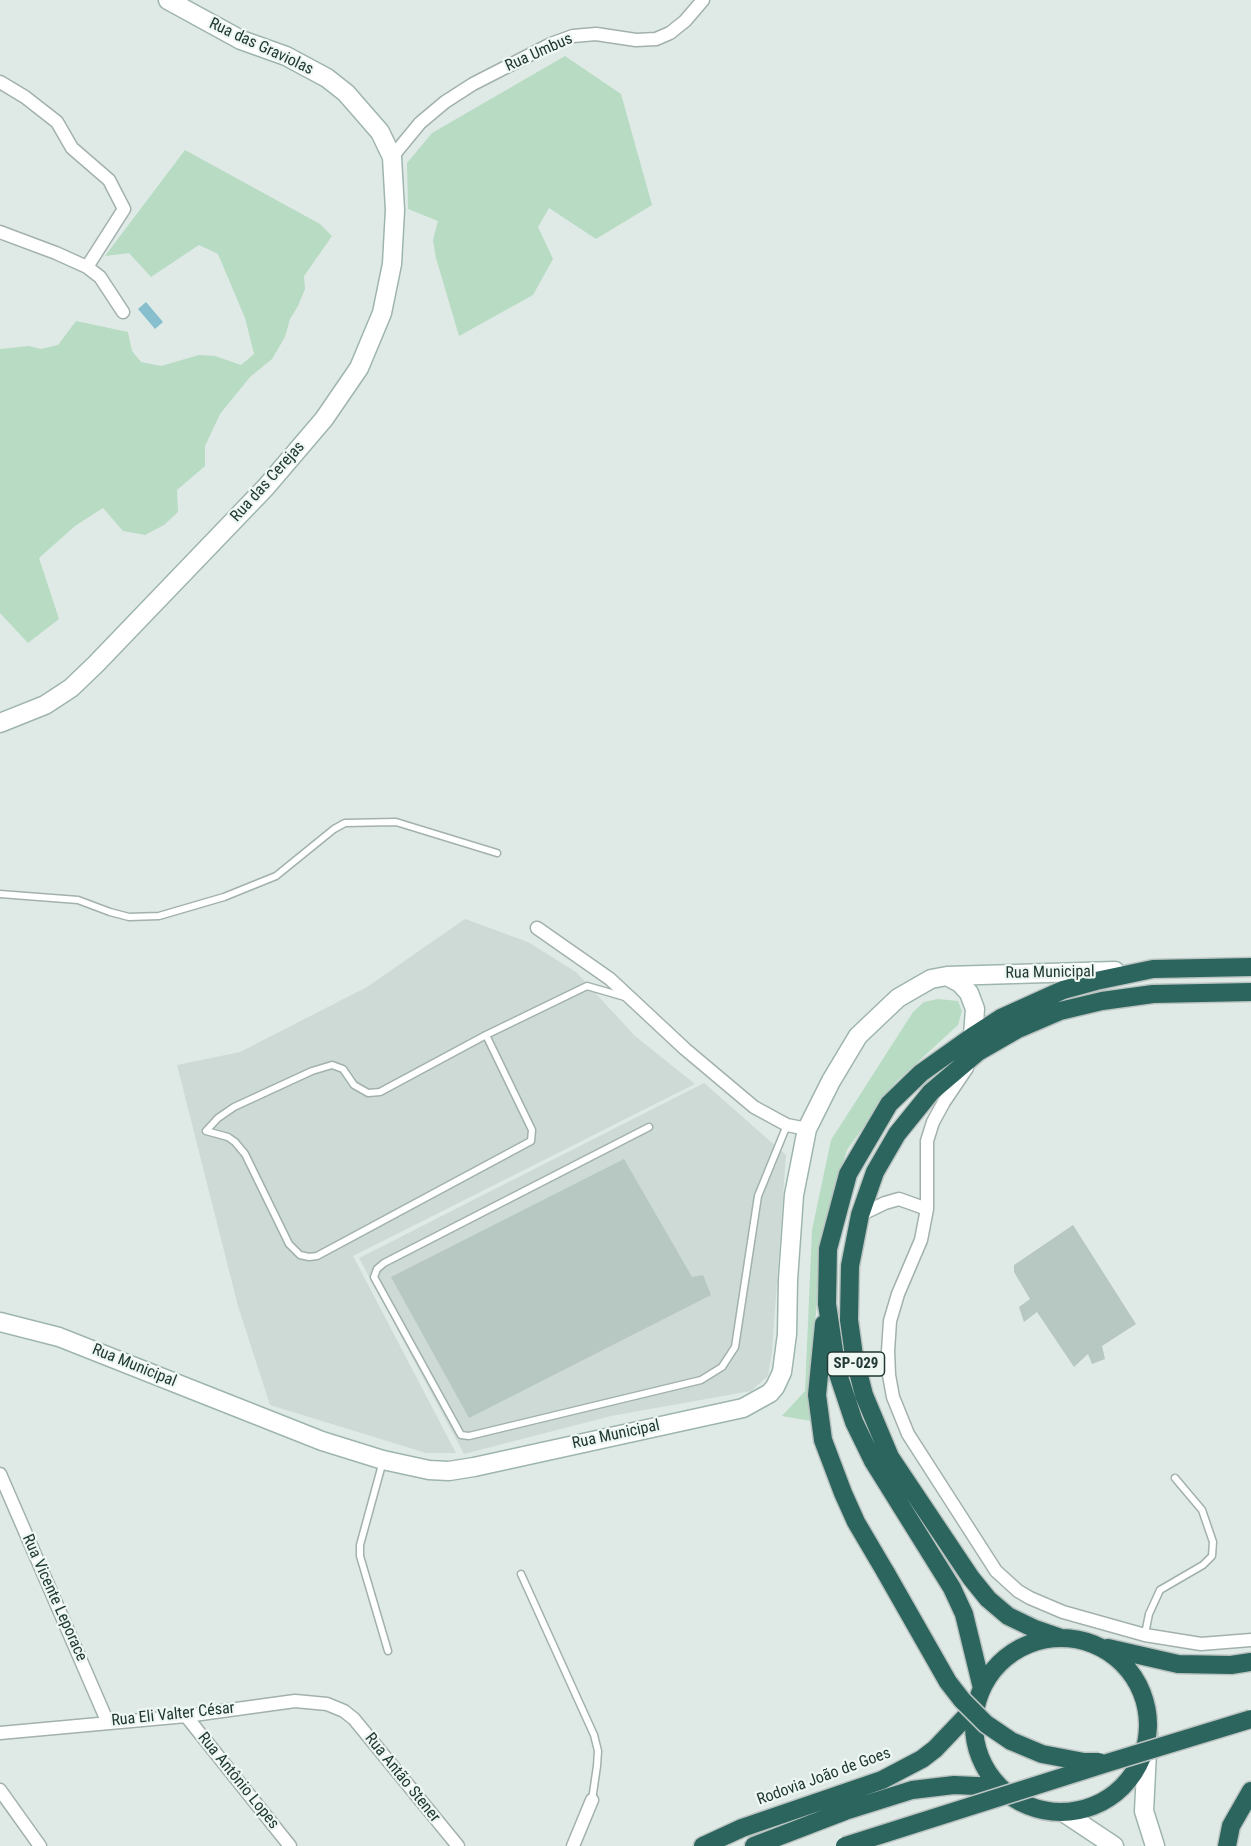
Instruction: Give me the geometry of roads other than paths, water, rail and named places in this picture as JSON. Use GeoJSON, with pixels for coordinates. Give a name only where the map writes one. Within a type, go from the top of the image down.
{"type":"FeatureCollection","features":[{"type":"Feature","properties":{"kind":"highway","name":"SP-029"},"geometry":{"type":"LineString","coordinates":[[1061,1638],[1008,1616],[988,1599],[971,1578],[890,1457],[864,1395],[854,1356],[849,1320],[850,1266],[860,1215],[875,1172],[897,1134],[931,1092],[975,1044],[1021,1008],[1063,990],[1153,969],[1251,967]]}},
{"type":"Feature","properties":{"kind":"highway","name":"SP-029"},"geometry":{"type":"LineString","coordinates":[[982,1688],[964,1614],[952,1588],[873,1461],[854,1422],[837,1371],[827,1304],[828,1249],[848,1174],[889,1104],[921,1073],[975,1044],[1060,1011],[1102,1000],[1153,994],[1251,992]]}},
{"type":"Feature","properties":{"kind":"highway"},"geometry":{"type":"LineString","coordinates":[[827,1304],[817,1395],[824,1440],[856,1522],[948,1682],[986,1724],[1011,1741],[1042,1754],[1084,1762],[1107,1763]]}},
{"type":"Feature","properties":{"kind":"highway"},"geometry":{"type":"LineString","coordinates":[[1098,1646],[1120,1660],[1137,1681],[1147,1706],[1148,1733],[1142,1758],[1129,1779],[1111,1796],[1088,1807],[1063,1812],[1033,1807],[999,1787],[979,1754],[974,1730],[976,1706],[982,1688],[999,1665],[1017,1650],[1038,1641],[1061,1638],[1080,1640],[1179,1664],[1219,1666],[1251,1662]]}},
{"type":"Feature","properties":{"kind":"highway","name":"Rodovia João de Goes"},"geometry":{"type":"LineString","coordinates":[[703,1846],[742,1828],[882,1780],[903,1770],[935,1749],[976,1706]]}},
{"type":"Feature","properties":{"kind":"highway"},"geometry":{"type":"LineString","coordinates":[[845,1846],[1251,1719]]}},
{"type":"Feature","properties":{"kind":"highway"},"geometry":{"type":"LineString","coordinates":[[754,1846],[845,1811],[912,1790],[954,1785],[999,1787]]}},
{"type":"Feature","properties":{"kind":"highway"},"geometry":{"type":"LineString","coordinates":[[1227,1846],[1232,1827],[1247,1798]]}},
{"type":"Feature","properties":{"kind":"highway"},"geometry":{"type":"LineString","coordinates":[[1239,1846],[1247,1798]]}},
{"type":"Feature","properties":{"kind":"main road","name":"Rua das Graviolas"},"geometry":{"type":"LineString","coordinates":[[168,0],[242,40],[286,56],[327,78],[346,93],[380,132],[392,157]]}},
{"type":"Feature","properties":{"kind":"main road","name":"Rua das Cerejas"},"geometry":{"type":"LineString","coordinates":[[0,723],[45,705],[71,688],[266,487],[324,419],[359,368],[382,313],[392,264],[395,210],[392,157]]}},
{"type":"Feature","properties":{"kind":"main road","name":"Rua Municipal"},"geometry":{"type":"LineString","coordinates":[[0,1322],[59,1337],[322,1441],[420,1469],[449,1471],[743,1408],[770,1394],[782,1372],[787,1334],[794,1195],[807,1130],[831,1081],[858,1036],[898,998],[931,979],[947,976],[1067,974],[1153,969]]}},
{"type":"Feature","properties":{"kind":"main road"},"geometry":{"type":"LineString","coordinates":[[947,976],[960,983],[969,993],[975,1009],[975,1044]]}},
{"type":"Feature","properties":{"kind":"main road"},"geometry":{"type":"LineString","coordinates":[[1148,1733],[1144,1811],[1155,1846]]}},
{"type":"Feature","properties":{"kind":"main road"},"geometry":{"type":"LineString","coordinates":[[1063,1812],[1114,1846]]}},
{"type":"Feature","properties":{"kind":"street","name":"Rua Umbus"},"geometry":{"type":"LineString","coordinates":[[392,157],[420,123],[445,102],[473,84],[573,36],[596,34],[636,40],[656,39],[670,33],[685,21],[703,0]]}},
{"type":"Feature","properties":{"kind":"street"},"geometry":{"type":"LineString","coordinates":[[0,82],[25,97],[57,122],[72,148],[110,180],[124,209],[87,267]]}},
{"type":"Feature","properties":{"kind":"street"},"geometry":{"type":"LineString","coordinates":[[0,232],[87,267],[100,277],[123,312]]}},
{"type":"Feature","properties":{"kind":"street"},"geometry":{"type":"LineString","coordinates":[[537,928],[609,979],[685,1049],[754,1107],[787,1125],[807,1130]]}},
{"type":"Feature","properties":{"kind":"street"},"geometry":{"type":"LineString","coordinates":[[975,1044],[933,1122],[927,1141],[927,1209],[921,1240],[898,1294],[890,1321],[889,1375],[893,1397],[908,1434],[996,1571],[1018,1591],[1041,1604],[1063,1612],[1145,1635],[1201,1644],[1251,1640]]}},
{"type":"Feature","properties":{"kind":"street"},"geometry":{"type":"LineString","coordinates":[[860,1215],[899,1199],[927,1209]]}},
{"type":"Feature","properties":{"kind":"street","name":"Rua Vicente Leporace"},"geometry":{"type":"LineString","coordinates":[[0,1474],[108,1723]]}},
{"type":"Feature","properties":{"kind":"street","name":"Rua Eli Valter César"},"geometry":{"type":"LineString","coordinates":[[0,1733],[186,1716],[295,1701],[327,1704],[344,1711]]}},
{"type":"Feature","properties":{"kind":"street","name":"Rua Antão Stener"},"geometry":{"type":"LineString","coordinates":[[344,1711],[354,1719],[458,1846]]}},
{"type":"Feature","properties":{"kind":"street","name":"Rua Antônio Lopes"},"geometry":{"type":"LineString","coordinates":[[186,1716],[290,1846]]}},
{"type":"Feature","properties":{"kind":"street"},"geometry":{"type":"LineString","coordinates":[[0,1790],[40,1846]]}},
{"type":"Feature","properties":{"kind":"street"},"geometry":{"type":"LineString","coordinates":[[573,1846],[592,1800]]}},
{"type":"Feature","properties":{"kind":"lane"},"geometry":{"type":"LineString","coordinates":[[0,894],[78,900],[129,917],[159,916],[224,897],[276,876],[334,829],[345,823],[396,822],[497,854]]}},
{"type":"Feature","properties":{"kind":"lane"},"geometry":{"type":"LineString","coordinates":[[486,1035],[532,1130],[531,1141],[317,1256],[300,1255],[290,1244],[245,1154],[235,1142],[219,1134],[206,1131],[218,1118],[234,1107],[312,1071],[332,1065],[343,1069],[354,1085],[368,1093],[380,1092],[486,1035],[587,986],[632,999]]}},
{"type":"Feature","properties":{"kind":"lane"},"geometry":{"type":"LineString","coordinates":[[649,1126],[384,1263],[377,1269],[374,1277],[461,1435],[469,1436],[701,1380],[722,1367],[735,1347],[758,1196],[787,1125]]}},
{"type":"Feature","properties":{"kind":"lane"},"geometry":{"type":"LineString","coordinates":[[383,1460],[360,1545],[360,1556],[388,1651]]}},
{"type":"Feature","properties":{"kind":"lane"},"geometry":{"type":"LineString","coordinates":[[1145,1635],[1149,1614],[1160,1590],[1203,1565],[1212,1556],[1213,1542],[1202,1510],[1175,1478]]}},
{"type":"Feature","properties":{"kind":"lane"},"geometry":{"type":"LineString","coordinates":[[521,1574],[594,1735],[598,1751],[592,1800]]}},
{"type":"Feature","properties":{"kind":"water"},"geometry":{"type":"Polygon","coordinates":[[[146,302],[163,322],[155,329],[138,309],[146,302]]]}}]}
